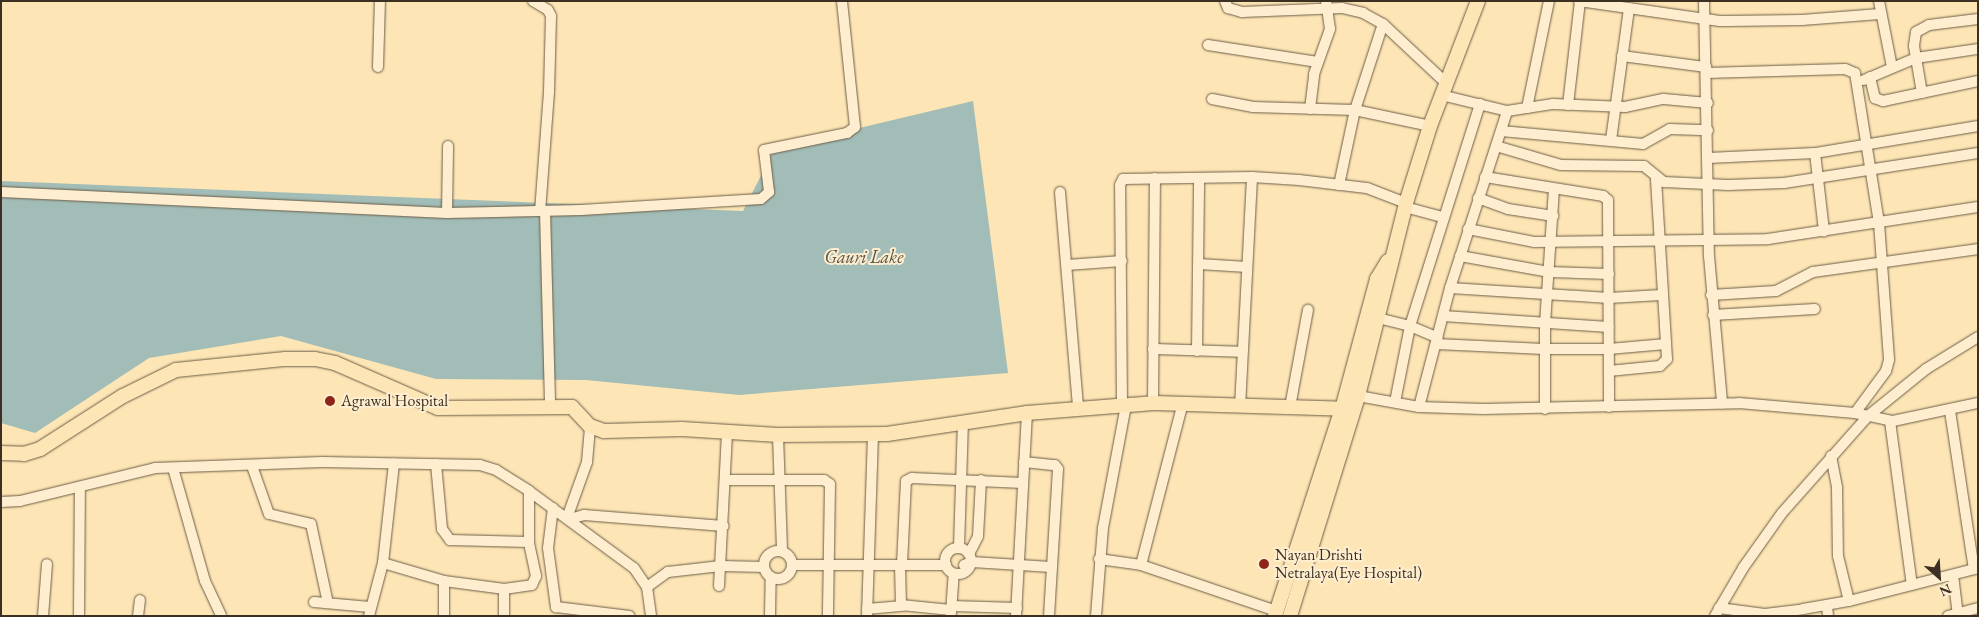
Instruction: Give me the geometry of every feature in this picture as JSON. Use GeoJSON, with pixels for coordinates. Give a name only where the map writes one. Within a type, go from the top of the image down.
{"type":"FeatureCollection","features":[{"type":"Feature","properties":{"kind":"highway"},"geometry":{"type":"LineString","coordinates":[[1276,613],[1348,409],[1358,396],[1388,282],[1389,261],[1405,205],[1443,89],[1478,1]]}},
{"type":"Feature","properties":{"kind":"highway"},"geometry":{"type":"LineString","coordinates":[[1290,616],[1348,409],[1376,279],[1389,261]]}},
{"type":"Feature","properties":{"kind":"highway"},"geometry":{"type":"LineString","coordinates":[[1,453],[24,454],[40,450],[156,377],[176,370],[219,364],[315,359],[359,372],[438,408],[572,407],[590,426],[604,431],[727,432],[778,435],[873,434],[1027,413],[1152,403],[1348,409]]}},
{"type":"Feature","properties":{"kind":"street"},"geometry":{"type":"LineString","coordinates":[[378,66],[380,1]]}},
{"type":"Feature","properties":{"kind":"street"},"geometry":{"type":"LineString","coordinates":[[534,1],[551,16],[549,92],[542,211],[546,226],[550,406]]}},
{"type":"Feature","properties":{"kind":"street"},"geometry":{"type":"LineString","coordinates":[[1,192],[447,213],[542,211],[765,198],[769,192],[764,150],[847,133],[855,127],[842,1]]}},
{"type":"Feature","properties":{"kind":"street"},"geometry":{"type":"LineString","coordinates":[[1225,1],[1233,11],[1254,6],[1327,5],[1352,10],[1383,24],[1443,89],[1480,104],[1507,110],[1568,105],[1614,107],[1664,99],[1708,103]]}},
{"type":"Feature","properties":{"kind":"street"},"geometry":{"type":"LineString","coordinates":[[1527,108],[1549,1]]}},
{"type":"Feature","properties":{"kind":"street"},"geometry":{"type":"LineString","coordinates":[[1568,105],[1580,1],[1704,20],[1802,20],[1880,14]]}},
{"type":"Feature","properties":{"kind":"street"},"geometry":{"type":"LineString","coordinates":[[1704,1],[1708,103],[1708,239],[1711,295],[1722,403]]}},
{"type":"Feature","properties":{"kind":"street"},"geometry":{"type":"LineString","coordinates":[[1879,1],[1880,14],[1892,67]]}},
{"type":"Feature","properties":{"kind":"street"},"geometry":{"type":"LineString","coordinates":[[1310,109],[1318,62],[1330,29],[1327,5]]}},
{"type":"Feature","properties":{"kind":"street"},"geometry":{"type":"LineString","coordinates":[[1612,140],[1614,107],[1629,8]]}},
{"type":"Feature","properties":{"kind":"street"},"geometry":{"type":"LineString","coordinates":[[1922,93],[1914,38],[1921,28],[1978,19]]}},
{"type":"Feature","properties":{"kind":"street"},"geometry":{"type":"LineString","coordinates":[[1339,186],[1355,110],[1383,24]]}},
{"type":"Feature","properties":{"kind":"street"},"geometry":{"type":"LineString","coordinates":[[1208,45],[1318,62]]}},
{"type":"Feature","properties":{"kind":"street"},"geometry":{"type":"LineString","coordinates":[[1858,83],[1916,58],[1978,49]]}},
{"type":"Feature","properties":{"kind":"street"},"geometry":{"type":"LineString","coordinates":[[1622,56],[1706,70],[1845,69],[1855,73],[1873,170],[1884,263],[1889,360],[1886,371],[1855,413]]}},
{"type":"Feature","properties":{"kind":"street"},"geometry":{"type":"LineString","coordinates":[[1870,78],[1878,100],[1978,81]]}},
{"type":"Feature","properties":{"kind":"street"},"geometry":{"type":"LineString","coordinates":[[1212,99],[1245,106],[1355,110],[1430,126]]}},
{"type":"Feature","properties":{"kind":"street"},"geometry":{"type":"LineString","coordinates":[[1395,402],[1410,326],[1480,104]]}},
{"type":"Feature","properties":{"kind":"street"},"geometry":{"type":"LineString","coordinates":[[1419,407],[1450,288],[1507,110]]}},
{"type":"Feature","properties":{"kind":"street"},"geometry":{"type":"LineString","coordinates":[[1708,158],[1815,153],[1978,126]]}},
{"type":"Feature","properties":{"kind":"street"},"geometry":{"type":"LineString","coordinates":[[1501,131],[1642,144],[1670,129],[1708,130]]}},
{"type":"Feature","properties":{"kind":"street"},"geometry":{"type":"LineString","coordinates":[[447,213],[448,146]]}},
{"type":"Feature","properties":{"kind":"street"},"geometry":{"type":"LineString","coordinates":[[1496,146],[1562,164],[1644,166],[1664,182],[1708,184],[1769,184],[1978,153]]}},
{"type":"Feature","properties":{"kind":"street"},"geometry":{"type":"LineString","coordinates":[[1815,153],[1824,231]]}},
{"type":"Feature","properties":{"kind":"street"},"geometry":{"type":"LineString","coordinates":[[1096,616],[1099,559],[1124,405],[1121,181],[1155,178],[1252,177],[1375,190],[1405,205],[1443,217]]}},
{"type":"Feature","properties":{"kind":"street"},"geometry":{"type":"LineString","coordinates":[[1240,406],[1252,177]]}},
{"type":"Feature","properties":{"kind":"street"},"geometry":{"type":"LineString","coordinates":[[1485,177],[1554,190],[1606,197],[1609,274],[1609,407]]}},
{"type":"Feature","properties":{"kind":"street"},"geometry":{"type":"LineString","coordinates":[[1609,371],[1664,365],[1666,344],[1656,177]]}},
{"type":"Feature","properties":{"kind":"street"},"geometry":{"type":"LineString","coordinates":[[1152,403],[1155,178]]}},
{"type":"Feature","properties":{"kind":"street"},"geometry":{"type":"LineString","coordinates":[[1197,351],[1199,178]]}},
{"type":"Feature","properties":{"kind":"street"},"geometry":{"type":"LineString","coordinates":[[1545,409],[1545,324],[1554,190]]}},
{"type":"Feature","properties":{"kind":"street"},"geometry":{"type":"LineString","coordinates":[[1060,192],[1078,408]]}},
{"type":"Feature","properties":{"kind":"street"},"geometry":{"type":"LineString","coordinates":[[1478,198],[1508,208],[1553,216]]}},
{"type":"Feature","properties":{"kind":"street"},"geometry":{"type":"LineString","coordinates":[[1468,229],[1524,240],[1552,241],[1768,239],[1978,207]]}},
{"type":"Feature","properties":{"kind":"street"},"geometry":{"type":"LineString","coordinates":[[1711,295],[1776,291],[1813,272],[1978,249]]}},
{"type":"Feature","properties":{"kind":"street"},"geometry":{"type":"LineString","coordinates":[[1460,256],[1549,272],[1579,270],[1609,274]]}},
{"type":"Feature","properties":{"kind":"street"},"geometry":{"type":"LineString","coordinates":[[1067,265],[1122,261]]}},
{"type":"Feature","properties":{"kind":"street"},"geometry":{"type":"LineString","coordinates":[[1199,264],[1247,267]]}},
{"type":"Feature","properties":{"kind":"street"},"geometry":{"type":"LineString","coordinates":[[1450,288],[1547,296],[1609,298],[1662,295]]}},
{"type":"Feature","properties":{"kind":"street"},"geometry":{"type":"LineString","coordinates":[[1713,315],[1815,309]]}},
{"type":"Feature","properties":{"kind":"street"},"geometry":{"type":"LineString","coordinates":[[1290,407],[1308,310]]}},
{"type":"Feature","properties":{"kind":"street"},"geometry":{"type":"LineString","coordinates":[[1443,316],[1609,327]]}},
{"type":"Feature","properties":{"kind":"street"},"geometry":{"type":"LineString","coordinates":[[1378,318],[1410,326],[1437,341],[1544,349],[1609,349],[1666,344]]}},
{"type":"Feature","properties":{"kind":"street"},"geometry":{"type":"LineString","coordinates":[[1717,612],[1782,513],[1868,416],[1926,369],[1978,337]]}},
{"type":"Feature","properties":{"kind":"street"},"geometry":{"type":"LineString","coordinates":[[1153,349],[1242,352]]}},
{"type":"Feature","properties":{"kind":"street"},"geometry":{"type":"LineString","coordinates":[[1358,396],[1419,407],[1545,409],[1722,403],[1855,413],[1890,421],[1950,411],[1978,403]]}},
{"type":"Feature","properties":{"kind":"street"},"geometry":{"type":"LineString","coordinates":[[1141,564],[1183,403]]}},
{"type":"Feature","properties":{"kind":"street"},"geometry":{"type":"LineString","coordinates":[[1717,612],[1765,614],[1828,611],[1849,602],[1976,569],[1950,411]]}},
{"type":"Feature","properties":{"kind":"street"},"geometry":{"type":"LineString","coordinates":[[873,434],[867,612],[903,606],[1017,612],[1027,413]]}},
{"type":"Feature","properties":{"kind":"street"},"geometry":{"type":"LineString","coordinates":[[1890,421],[1912,585]]}},
{"type":"Feature","properties":{"kind":"street"},"geometry":{"type":"LineString","coordinates":[[951,610],[958,565],[963,423]]}},
{"type":"Feature","properties":{"kind":"street"},"geometry":{"type":"LineString","coordinates":[[569,518],[587,462],[590,426]]}},
{"type":"Feature","properties":{"kind":"street"},"geometry":{"type":"LineString","coordinates":[[719,586],[727,480],[727,432]]}},
{"type":"Feature","properties":{"kind":"street"},"geometry":{"type":"LineString","coordinates":[[778,435],[782,551]]}},
{"type":"Feature","properties":{"kind":"street"},"geometry":{"type":"LineString","coordinates":[[1832,456],[1837,488],[1838,556],[1849,602]]}},
{"type":"Feature","properties":{"kind":"street"},"geometry":{"type":"LineString","coordinates":[[1,502],[20,501],[80,487],[127,473],[173,468],[322,462],[487,467],[529,490],[634,568],[647,587],[651,616],[644,616]]}},
{"type":"Feature","properties":{"kind":"street"},"geometry":{"type":"LineString","coordinates":[[1024,462],[1055,465],[1058,469],[1049,616]]}},
{"type":"Feature","properties":{"kind":"street"},"geometry":{"type":"LineString","coordinates":[[314,602],[328,602],[370,611],[383,563],[394,464]]}},
{"type":"Feature","properties":{"kind":"street"},"geometry":{"type":"LineString","coordinates":[[436,464],[442,529],[450,540],[529,542]]}},
{"type":"Feature","properties":{"kind":"street"},"geometry":{"type":"LineString","coordinates":[[252,466],[269,514],[312,524],[328,602]]}},
{"type":"Feature","properties":{"kind":"street"},"geometry":{"type":"LineString","coordinates":[[173,468],[200,566],[221,616]]}},
{"type":"Feature","properties":{"kind":"street"},"geometry":{"type":"LineString","coordinates":[[903,606],[899,600],[904,483],[912,478],[1023,483]]}},
{"type":"Feature","properties":{"kind":"street"},"geometry":{"type":"LineString","coordinates":[[727,480],[824,480],[830,484],[828,616]]}},
{"type":"Feature","properties":{"kind":"street"},"geometry":{"type":"LineString","coordinates":[[958,565],[978,536],[980,480]]}},
{"type":"Feature","properties":{"kind":"street"},"geometry":{"type":"LineString","coordinates":[[78,616],[80,487]]}},
{"type":"Feature","properties":{"kind":"street"},"geometry":{"type":"LineString","coordinates":[[383,563],[444,581],[504,589],[535,583],[529,542],[529,490]]}},
{"type":"Feature","properties":{"kind":"street"},"geometry":{"type":"LineString","coordinates":[[552,508],[548,548],[556,607],[630,616]]}},
{"type":"Feature","properties":{"kind":"street"},"geometry":{"type":"LineString","coordinates":[[569,518],[584,515],[724,526]]}},
{"type":"Feature","properties":{"kind":"street"},"geometry":{"type":"LineString","coordinates":[[958,565],[948,553],[959,548]]}},
{"type":"Feature","properties":{"kind":"street"},"geometry":{"type":"LineString","coordinates":[[764,568],[770,553],[782,551],[789,555],[792,565],[786,577],[771,577]]}},
{"type":"Feature","properties":{"kind":"street"},"geometry":{"type":"LineString","coordinates":[[1099,559],[1141,564],[1276,613]]}},
{"type":"Feature","properties":{"kind":"street"},"geometry":{"type":"LineString","coordinates":[[43,616],[47,564]]}},
{"type":"Feature","properties":{"kind":"street"},"geometry":{"type":"LineString","coordinates":[[792,565],[1018,564],[1051,567]]}},
{"type":"Feature","properties":{"kind":"street"},"geometry":{"type":"LineString","coordinates":[[647,587],[668,572],[721,566],[764,568],[771,577],[770,616]]}},
{"type":"Feature","properties":{"kind":"street"},"geometry":{"type":"LineString","coordinates":[[1953,575],[1955,615],[1978,608]]}},
{"type":"Feature","properties":{"kind":"street"},"geometry":{"type":"LineString","coordinates":[[444,581],[444,616]]}},
{"type":"Feature","properties":{"kind":"street"},"geometry":{"type":"LineString","coordinates":[[504,589],[504,616]]}},
{"type":"Feature","properties":{"kind":"street"},"geometry":{"type":"LineString","coordinates":[[138,616],[140,600]]}},
{"type":"Feature","properties":{"kind":"water","name":"Gauri Lake"},"geometry":{"type":"Polygon","coordinates":[[[973,101],[1008,373],[739,395],[586,380],[436,379],[281,336],[149,358],[35,433],[1,423],[1,181],[743,211],[775,148],[973,101]]]}},
{"type":"Feature","properties":{"kind":"place","name":"Agrawal Hospital"},"geometry":{"type":"Point","coordinates":[330,401]}},
{"type":"Feature","properties":{"kind":"place","name":"Nayan Drishti Netralaya(Eye Hospital)"},"geometry":{"type":"Point","coordinates":[1264,564]}}]}
